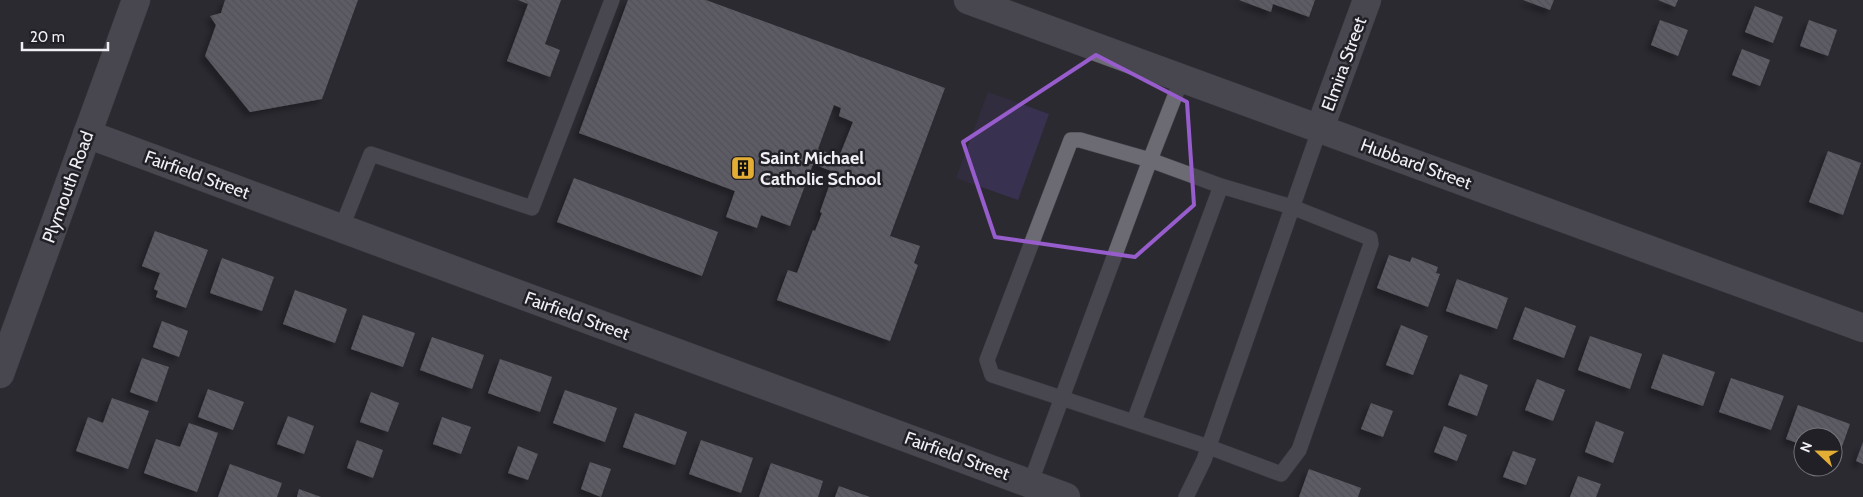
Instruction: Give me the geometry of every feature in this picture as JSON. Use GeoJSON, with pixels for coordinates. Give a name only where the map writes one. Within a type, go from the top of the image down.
{"type":"FeatureCollection","features":[{"type":"Feature","properties":{"kind":"street","name":"Plymouth Road"},"geometry":{"type":"LineString","coordinates":[[0,374],[7,334],[87,134],[136,0]]}},
{"type":"Feature","properties":{"kind":"street","name":"Hubbard Street"},"geometry":{"type":"LineString","coordinates":[[968,0],[1863,328]]}},
{"type":"Feature","properties":{"kind":"street","name":"Elmira Street"},"geometry":{"type":"LineString","coordinates":[[1320,128],[1367,0]]}},
{"type":"Feature","properties":{"kind":"street","name":"Fairfield Street"},"geometry":{"type":"LineString","coordinates":[[87,134],[1066,497]]}},
{"type":"Feature","properties":{"kind":"lane"},"geometry":{"type":"LineString","coordinates":[[341,228],[371,154],[532,208],[612,0]]}},
{"type":"Feature","properties":{"kind":"lane"},"geometry":{"type":"LineString","coordinates":[[1030,484],[1182,78]]}},
{"type":"Feature","properties":{"kind":"lane"},"geometry":{"type":"LineString","coordinates":[[1186,497],[1209,447],[1320,128]]}},
{"type":"Feature","properties":{"kind":"lane"},"geometry":{"type":"LineString","coordinates":[[1071,140],[1080,140],[1150,160],[1221,186],[1292,207],[1370,238],[1371,244],[1299,450],[1281,474],[1134,421],[992,375],[987,360],[1071,140]]}},
{"type":"Feature","properties":{"kind":"lane"},"geometry":{"type":"LineString","coordinates":[[1134,421],[1221,186]]}},
{"type":"Feature","properties":{"kind":"highlighted area"},"geometry":{"type":"Polygon","coordinates":[[[1096,55],[1187,102],[1194,205],[1135,257],[995,237],[963,142],[1096,55]]]}},
{"type":"Feature","properties":{"kind":"shaded area"},"geometry":{"type":"Polygon","coordinates":[[[988,92],[1049,114],[1018,200],[956,178],[988,92]]]}},
{"type":"Feature","properties":{"kind":"building"},"geometry":{"type":"Polygon","coordinates":[[[225,0],[358,0],[322,99],[250,112],[205,56],[216,25],[210,16],[221,13],[225,0]]]}},
{"type":"Feature","properties":{"kind":"building"},"geometry":{"type":"Polygon","coordinates":[[[518,0],[561,0],[545,44],[560,50],[550,77],[507,61],[528,4],[518,0]]]}},
{"type":"Feature","properties":{"kind":"building","name":"Saint Michael Catholic School"},"geometry":{"type":"Polygon","coordinates":[[[628,0],[706,0],[945,88],[890,236],[920,246],[914,263],[918,265],[890,341],[777,300],[788,270],[797,273],[813,230],[815,231],[822,213],[820,212],[834,172],[813,164],[790,226],[761,215],[757,228],[726,217],[735,191],[579,133],[628,0]],[[834,105],[818,149],[839,157],[853,122],[839,116],[841,108],[834,105]]]}},
{"type":"Feature","properties":{"kind":"building"},"geometry":{"type":"Polygon","coordinates":[[[1239,0],[1315,0],[1309,17],[1273,4],[1271,12],[1239,0]]]}},
{"type":"Feature","properties":{"kind":"building"},"geometry":{"type":"Polygon","coordinates":[[[1523,0],[1554,0],[1550,10],[1523,0]]]}},
{"type":"Feature","properties":{"kind":"building"},"geometry":{"type":"Polygon","coordinates":[[[1658,0],[1678,0],[1675,7],[1658,0]]]}},
{"type":"Feature","properties":{"kind":"building"},"geometry":{"type":"Polygon","coordinates":[[[1755,6],[1783,17],[1773,43],[1745,32],[1755,6]]]}},
{"type":"Feature","properties":{"kind":"building"},"geometry":{"type":"Polygon","coordinates":[[[1660,20],[1688,30],[1678,56],[1651,45],[1660,20]]]}},
{"type":"Feature","properties":{"kind":"building"},"geometry":{"type":"Polygon","coordinates":[[[1809,20],[1837,30],[1828,56],[1800,46],[1809,20]]]}},
{"type":"Feature","properties":{"kind":"building"},"geometry":{"type":"Polygon","coordinates":[[[1742,49],[1770,60],[1760,86],[1732,75],[1742,49]]]}},
{"type":"Feature","properties":{"kind":"building"},"geometry":{"type":"Polygon","coordinates":[[[1828,151],[1861,163],[1843,215],[1809,202],[1828,151]]]}},
{"type":"Feature","properties":{"kind":"building"},"geometry":{"type":"Polygon","coordinates":[[[574,178],[718,232],[702,276],[557,222],[574,178]]]}},
{"type":"Feature","properties":{"kind":"building"},"geometry":{"type":"Polygon","coordinates":[[[155,231],[208,250],[186,308],[156,297],[158,291],[154,289],[160,273],[142,266],[155,231]]]}},
{"type":"Feature","properties":{"kind":"building"},"geometry":{"type":"Polygon","coordinates":[[[1389,255],[1410,262],[1412,257],[1438,267],[1436,273],[1440,274],[1428,307],[1377,288],[1389,255]]]}},
{"type":"Feature","properties":{"kind":"building"},"geometry":{"type":"Polygon","coordinates":[[[222,258],[274,277],[262,311],[210,293],[222,258]]]}},
{"type":"Feature","properties":{"kind":"building"},"geometry":{"type":"Polygon","coordinates":[[[1457,279],[1508,298],[1497,329],[1446,311],[1457,279]]]}},
{"type":"Feature","properties":{"kind":"building"},"geometry":{"type":"Polygon","coordinates":[[[295,290],[347,309],[335,343],[283,324],[295,290]]]}},
{"type":"Feature","properties":{"kind":"building"},"geometry":{"type":"Polygon","coordinates":[[[1525,307],[1576,326],[1564,358],[1513,339],[1525,307]]]}},
{"type":"Feature","properties":{"kind":"building"},"geometry":{"type":"Polygon","coordinates":[[[363,315],[415,333],[403,367],[351,349],[363,315]]]}},
{"type":"Feature","properties":{"kind":"building"},"geometry":{"type":"Polygon","coordinates":[[[162,321],[188,331],[179,357],[153,347],[162,321]]]}},
{"type":"Feature","properties":{"kind":"building"},"geometry":{"type":"Polygon","coordinates":[[[1401,325],[1428,336],[1413,375],[1386,365],[1401,325]]]}},
{"type":"Feature","properties":{"kind":"building"},"geometry":{"type":"Polygon","coordinates":[[[1590,336],[1642,354],[1630,389],[1578,370],[1590,336]]]}},
{"type":"Feature","properties":{"kind":"building"},"geometry":{"type":"Polygon","coordinates":[[[432,337],[484,355],[472,389],[420,370],[432,337]]]}},
{"type":"Feature","properties":{"kind":"building"},"geometry":{"type":"Polygon","coordinates":[[[1663,354],[1715,372],[1703,406],[1651,388],[1663,354]]]}},
{"type":"Feature","properties":{"kind":"building"},"geometry":{"type":"Polygon","coordinates":[[[142,358],[169,367],[157,402],[130,392],[142,358]]]}},
{"type":"Feature","properties":{"kind":"building"},"geometry":{"type":"Polygon","coordinates":[[[500,359],[552,377],[540,412],[488,393],[500,359]]]}},
{"type":"Feature","properties":{"kind":"building"},"geometry":{"type":"Polygon","coordinates":[[[1460,374],[1488,385],[1477,416],[1448,405],[1460,374]]]}},
{"type":"Feature","properties":{"kind":"building"},"geometry":{"type":"Polygon","coordinates":[[[1731,378],[1784,396],[1771,430],[1719,412],[1731,378]]]}},
{"type":"Feature","properties":{"kind":"building"},"geometry":{"type":"Polygon","coordinates":[[[1537,379],[1565,390],[1553,421],[1525,410],[1537,379]]]}},
{"type":"Feature","properties":{"kind":"building"},"geometry":{"type":"Polygon","coordinates":[[[208,389],[244,402],[233,430],[198,417],[208,389]]]}},
{"type":"Feature","properties":{"kind":"building"},"geometry":{"type":"Polygon","coordinates":[[[565,390],[617,408],[605,442],[553,423],[565,390]]]}},
{"type":"Feature","properties":{"kind":"building"},"geometry":{"type":"Polygon","coordinates":[[[371,392],[399,403],[388,432],[360,422],[371,392]]]}},
{"type":"Feature","properties":{"kind":"building"},"geometry":{"type":"Polygon","coordinates":[[[112,398],[149,411],[128,469],[76,451],[88,417],[103,423],[112,398]]]}},
{"type":"Feature","properties":{"kind":"building"},"geometry":{"type":"Polygon","coordinates":[[[1371,403],[1393,411],[1383,437],[1361,429],[1371,403]]]}},
{"type":"Feature","properties":{"kind":"building"},"geometry":{"type":"Polygon","coordinates":[[[1798,405],[1850,424],[1843,444],[1843,427],[1793,427],[1793,441],[1786,439],[1798,405]]]}},
{"type":"Feature","properties":{"kind":"building"},"geometry":{"type":"Polygon","coordinates":[[[635,413],[687,432],[675,465],[623,447],[635,413]]]}},
{"type":"Feature","properties":{"kind":"building"},"geometry":{"type":"Polygon","coordinates":[[[288,416],[314,426],[304,454],[277,444],[288,416]]]}},
{"type":"Feature","properties":{"kind":"building"},"geometry":{"type":"Polygon","coordinates":[[[442,417],[471,427],[461,454],[433,444],[442,417]]]}},
{"type":"Feature","properties":{"kind":"building"},"geometry":{"type":"Polygon","coordinates":[[[1596,421],[1624,432],[1613,463],[1585,452],[1596,421]]]}},
{"type":"Feature","properties":{"kind":"building"},"geometry":{"type":"Polygon","coordinates":[[[189,423],[218,433],[197,492],[144,473],[156,439],[180,447],[189,423]]]}},
{"type":"Feature","properties":{"kind":"building"},"geometry":{"type":"Polygon","coordinates":[[[1444,426],[1467,435],[1457,461],[1434,452],[1444,426]]]}},
{"type":"Feature","properties":{"kind":"building"},"geometry":{"type":"Polygon","coordinates":[[[357,440],[383,450],[373,478],[347,468],[357,440]]]}},
{"type":"Feature","properties":{"kind":"building"},"geometry":{"type":"Polygon","coordinates":[[[701,440],[753,458],[741,493],[689,474],[701,440]]]}},
{"type":"Feature","properties":{"kind":"building"},"geometry":{"type":"Polygon","coordinates":[[[1863,442],[1863,464],[1856,461],[1863,442]]]}},
{"type":"Feature","properties":{"kind":"building"},"geometry":{"type":"Polygon","coordinates":[[[518,446],[538,454],[528,480],[508,473],[518,446]]]}},
{"type":"Feature","properties":{"kind":"building"},"geometry":{"type":"Polygon","coordinates":[[[1513,451],[1536,459],[1526,485],[1503,477],[1513,451]]]}},
{"type":"Feature","properties":{"kind":"building"},"geometry":{"type":"Polygon","coordinates":[[[590,462],[611,469],[601,497],[581,489],[590,462]]]}},
{"type":"Feature","properties":{"kind":"building"},"geometry":{"type":"Polygon","coordinates":[[[771,463],[823,481],[818,497],[759,497],[771,463]]]}},
{"type":"Feature","properties":{"kind":"building"},"geometry":{"type":"Polygon","coordinates":[[[230,464],[282,483],[277,497],[218,497],[230,464]]]}},
{"type":"Feature","properties":{"kind":"building"},"geometry":{"type":"Polygon","coordinates":[[[1309,469],[1361,488],[1358,497],[1299,497],[1309,469]]]}},
{"type":"Feature","properties":{"kind":"building"},"geometry":{"type":"Polygon","coordinates":[[[1578,476],[1601,484],[1596,497],[1570,497],[1578,476]]]}},
{"type":"Feature","properties":{"kind":"building"},"geometry":{"type":"Polygon","coordinates":[[[839,486],[870,497],[835,497],[839,486]]]}},
{"type":"Feature","properties":{"kind":"building"},"geometry":{"type":"Polygon","coordinates":[[[299,489],[321,497],[297,497],[299,489]]]}},
{"type":"Feature","properties":{"kind":"place","name":"Saint Michael Catholic School"},"geometry":{"type":"Point","coordinates":[743,168]}}]}
